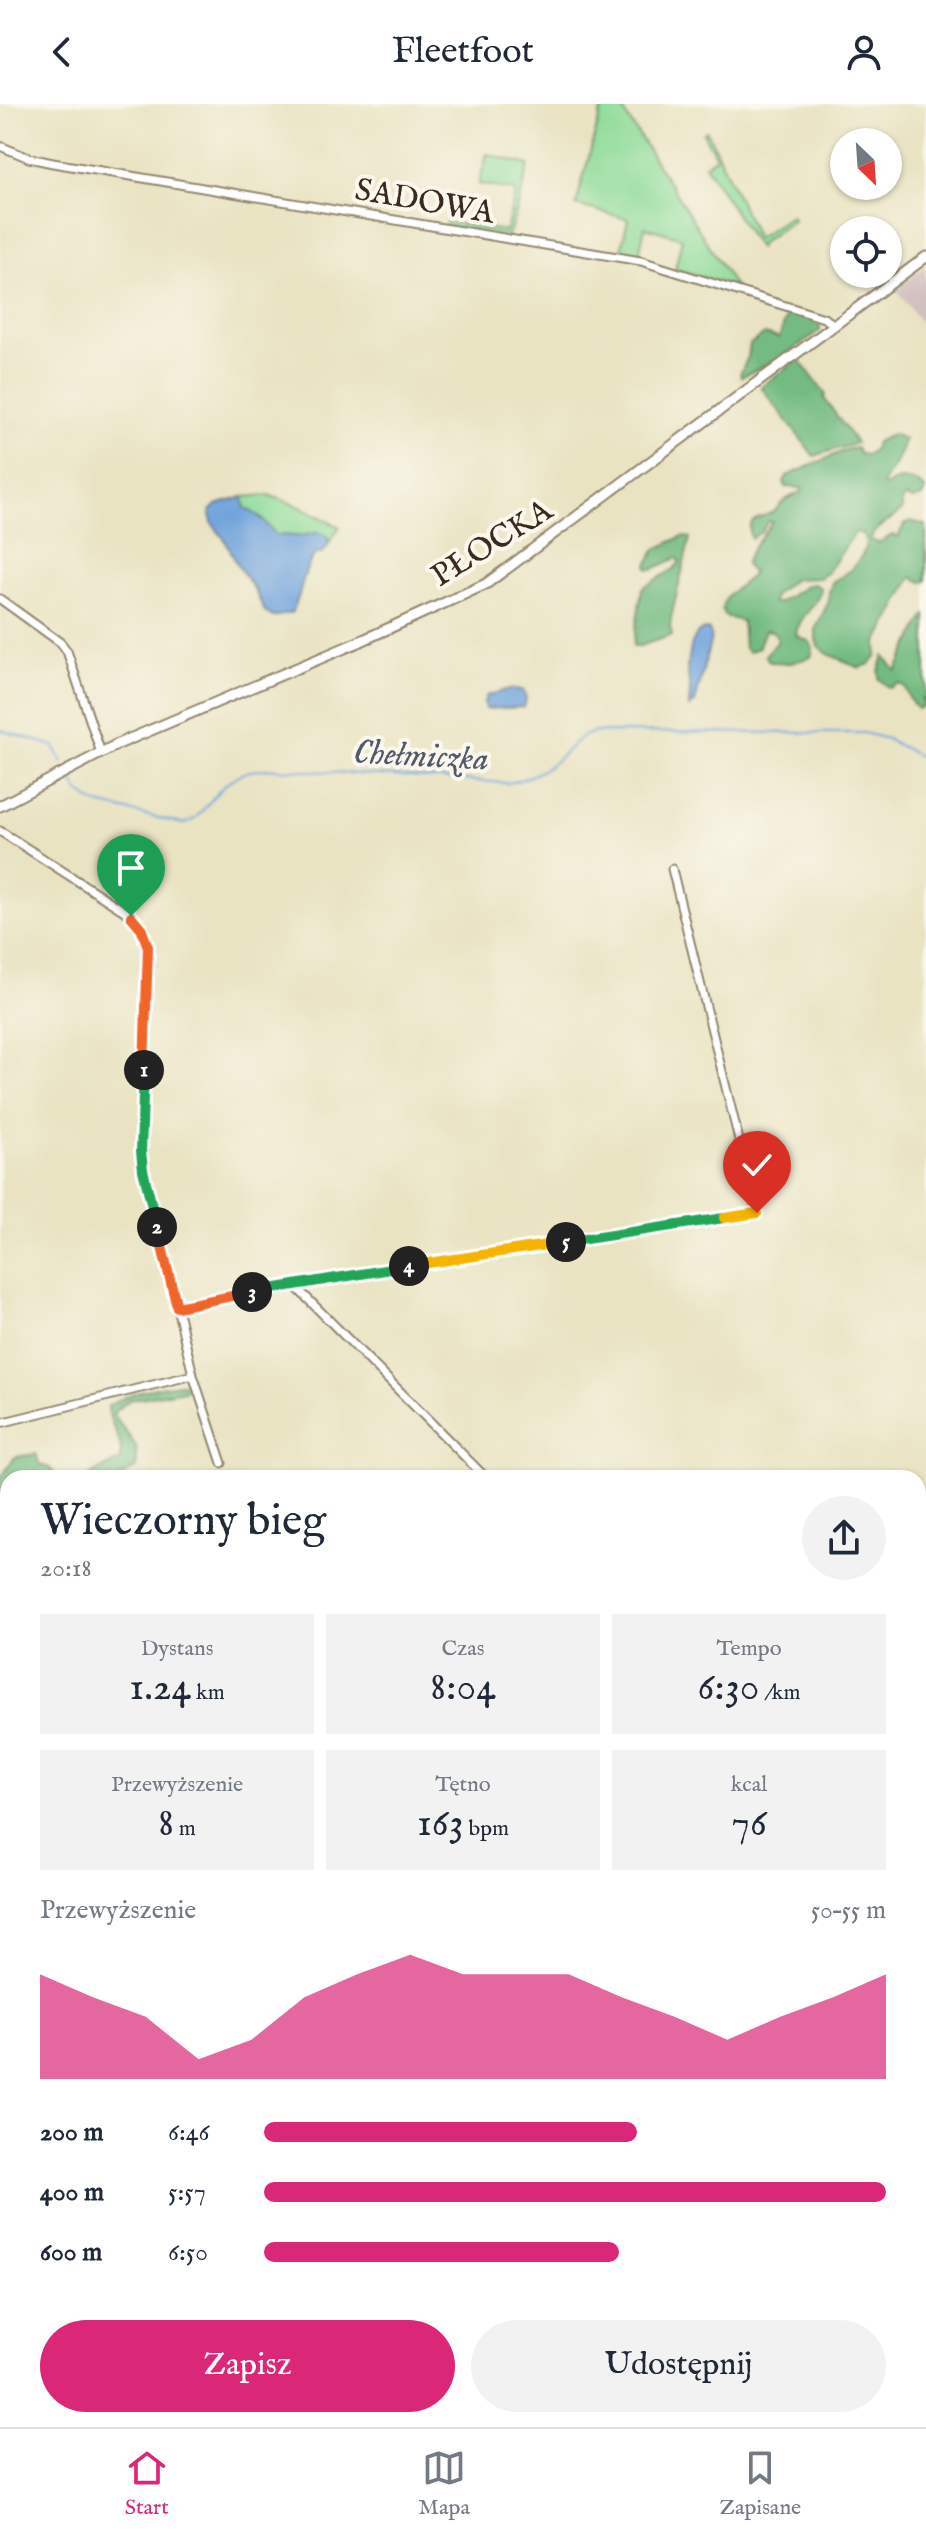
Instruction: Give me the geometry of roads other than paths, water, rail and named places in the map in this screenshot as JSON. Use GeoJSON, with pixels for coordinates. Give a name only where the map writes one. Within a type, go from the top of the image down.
{"type":"FeatureCollection","features":[{"type":"Feature","properties":{"kind":"main road","name":"PŁOCKA"},"geometry":{"type":"LineString","coordinates":[[0,806],[144,732],[361,641],[486,584],[926,257]]}},
{"type":"Feature","properties":{"kind":"street","name":"SADOWA"},"geometry":{"type":"LineString","coordinates":[[0,146],[29,158],[55,163],[647,262],[824,318],[835,325]]}},
{"type":"Feature","properties":{"kind":"street"},"geometry":{"type":"LineString","coordinates":[[0,599],[61,643],[67,651],[101,753]]}},
{"type":"Feature","properties":{"kind":"street"},"geometry":{"type":"LineString","coordinates":[[0,831],[126,912],[136,920],[145,935],[148,963],[143,1170],[193,1375],[222,1463]]}},
{"type":"Feature","properties":{"kind":"street"},"geometry":{"type":"LineString","coordinates":[[177,1307],[293,1284],[757,1213],[672,869]]}},
{"type":"Feature","properties":{"kind":"street"},"geometry":{"type":"LineString","coordinates":[[293,1284],[478,1470]]}},
{"type":"Feature","properties":{"kind":"street"},"geometry":{"type":"LineString","coordinates":[[0,1423],[193,1375]]}},
{"type":"Feature","properties":{"kind":"water"},"geometry":{"type":"Polygon","coordinates":[[[243,497],[245,508],[259,516],[277,536],[316,533],[328,538],[328,546],[310,561],[291,613],[273,617],[265,612],[256,591],[212,523],[210,511],[216,505],[243,497]]]}},
{"type":"Feature","properties":{"kind":"water"},"geometry":{"type":"Polygon","coordinates":[[[702,630],[709,630],[711,638],[695,703],[689,707],[687,667],[692,643],[702,630]]]}},
{"type":"Feature","properties":{"kind":"water"},"geometry":{"type":"Polygon","coordinates":[[[506,690],[524,691],[524,707],[486,709],[486,696],[506,690]]]}},
{"type":"Feature","properties":{"kind":"waterway","name":"Chełmiczka"},"geometry":{"type":"LineString","coordinates":[[0,730],[54,746],[63,763]]}},
{"type":"Feature","properties":{"kind":"waterway","name":"Chełmiczka"},"geometry":{"type":"LineString","coordinates":[[71,778],[79,792],[94,803],[184,824],[197,816],[230,781],[246,772],[278,769],[508,783],[542,770],[580,738],[596,732],[864,733],[887,739],[926,760]]}}]}
